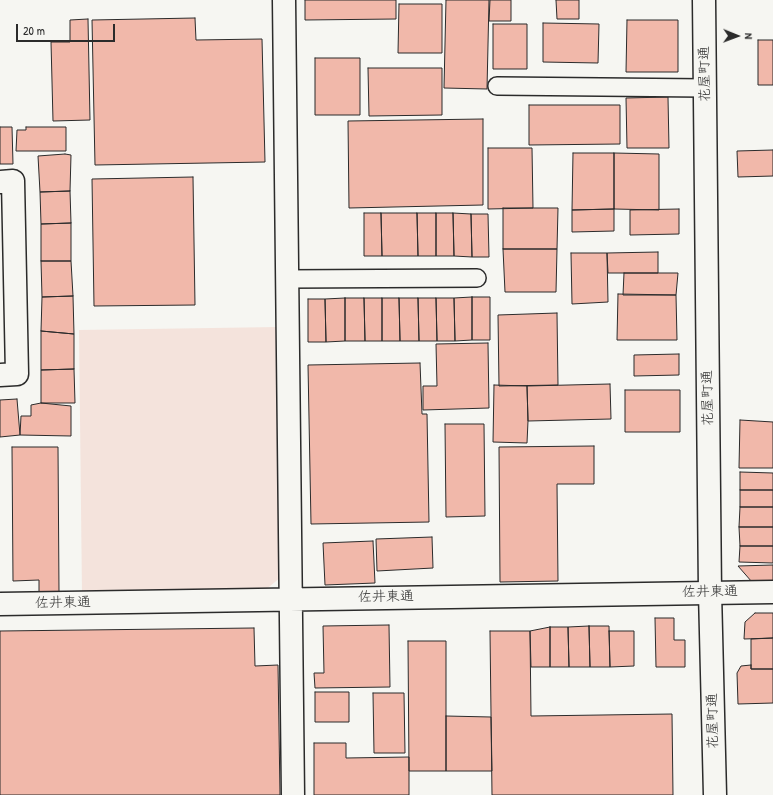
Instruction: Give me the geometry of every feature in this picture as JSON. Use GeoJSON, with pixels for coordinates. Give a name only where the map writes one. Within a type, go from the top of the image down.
{"type":"FeatureCollection","features":[{"type":"Feature","properties":{"kind":"street"},"geometry":{"type":"LineString","coordinates":[[284,0],[293,795]]}},
{"type":"Feature","properties":{"kind":"street","name":"花屋町通"},"geometry":{"type":"LineString","coordinates":[[704,0],[710,592],[714,795]]}},
{"type":"Feature","properties":{"kind":"street"},"geometry":{"type":"LineString","coordinates":[[0,182],[13,181],[17,374],[0,375]]}},
{"type":"Feature","properties":{"kind":"street","name":"佐井東通"},"geometry":{"type":"LineString","coordinates":[[0,604],[291,598],[773,592]]}},
{"type":"Feature","properties":{"kind":"lane"},"geometry":{"type":"LineString","coordinates":[[497,86],[705,88]]}},
{"type":"Feature","properties":{"kind":"lane"},"geometry":{"type":"LineString","coordinates":[[287,279],[477,278]]}},
{"type":"Feature","properties":{"kind":"shaded area"},"geometry":{"type":"Polygon","coordinates":[[[278,327],[281,577],[264,591],[82,595],[79,330],[278,327]]]}},
{"type":"Feature","properties":{"kind":"building"},"geometry":{"type":"Polygon","coordinates":[[[305,0],[396,0],[396,19],[305,20],[305,0]]]}},
{"type":"Feature","properties":{"kind":"building"},"geometry":{"type":"Polygon","coordinates":[[[446,0],[489,0],[487,89],[444,88],[446,0]]]}},
{"type":"Feature","properties":{"kind":"building"},"geometry":{"type":"Polygon","coordinates":[[[490,0],[511,0],[511,21],[489,21],[490,0]]]}},
{"type":"Feature","properties":{"kind":"building"},"geometry":{"type":"Polygon","coordinates":[[[556,0],[579,0],[579,19],[557,19],[556,0]]]}},
{"type":"Feature","properties":{"kind":"building"},"geometry":{"type":"Polygon","coordinates":[[[399,4],[442,4],[442,53],[398,53],[399,4]]]}},
{"type":"Feature","properties":{"kind":"building"},"geometry":{"type":"Polygon","coordinates":[[[195,18],[196,40],[262,39],[265,162],[95,165],[92,20],[195,18]]]}},
{"type":"Feature","properties":{"kind":"building"},"geometry":{"type":"Polygon","coordinates":[[[88,19],[90,120],[53,121],[51,42],[70,42],[70,20],[88,19]]]}},
{"type":"Feature","properties":{"kind":"building"},"geometry":{"type":"Polygon","coordinates":[[[627,20],[678,20],[678,72],[626,72],[627,20]]]}},
{"type":"Feature","properties":{"kind":"building"},"geometry":{"type":"Polygon","coordinates":[[[543,23],[599,24],[598,63],[543,62],[543,23]]]}},
{"type":"Feature","properties":{"kind":"building"},"geometry":{"type":"Polygon","coordinates":[[[493,24],[527,24],[527,69],[493,69],[493,24]]]}},
{"type":"Feature","properties":{"kind":"building"},"geometry":{"type":"Polygon","coordinates":[[[758,40],[773,40],[773,85],[758,85],[758,40]]]}},
{"type":"Feature","properties":{"kind":"building"},"geometry":{"type":"Polygon","coordinates":[[[315,58],[360,58],[360,115],[315,115],[315,58]]]}},
{"type":"Feature","properties":{"kind":"building"},"geometry":{"type":"Polygon","coordinates":[[[368,68],[442,68],[442,115],[369,116],[368,68]]]}},
{"type":"Feature","properties":{"kind":"building"},"geometry":{"type":"Polygon","coordinates":[[[668,97],[669,148],[627,148],[626,98],[668,97]]]}},
{"type":"Feature","properties":{"kind":"building"},"geometry":{"type":"Polygon","coordinates":[[[529,105],[620,105],[620,144],[529,145],[529,105]]]}},
{"type":"Feature","properties":{"kind":"building"},"geometry":{"type":"Polygon","coordinates":[[[483,119],[483,205],[349,208],[348,121],[483,119]]]}},
{"type":"Feature","properties":{"kind":"building"},"geometry":{"type":"Polygon","coordinates":[[[0,127],[12,127],[13,164],[0,164],[0,127]]]}},
{"type":"Feature","properties":{"kind":"building"},"geometry":{"type":"Polygon","coordinates":[[[26,127],[66,127],[66,151],[16,151],[17,130],[26,130],[26,127]]]}},
{"type":"Feature","properties":{"kind":"building"},"geometry":{"type":"Polygon","coordinates":[[[488,148],[532,148],[533,208],[488,209],[488,148]]]}},
{"type":"Feature","properties":{"kind":"building"},"geometry":{"type":"Polygon","coordinates":[[[773,150],[773,176],[738,177],[737,151],[773,150]]]}},
{"type":"Feature","properties":{"kind":"building"},"geometry":{"type":"Polygon","coordinates":[[[573,153],[614,153],[614,209],[572,210],[573,153]]]}},
{"type":"Feature","properties":{"kind":"building"},"geometry":{"type":"Polygon","coordinates":[[[614,153],[659,154],[659,210],[614,209],[614,153]]]}},
{"type":"Feature","properties":{"kind":"building"},"geometry":{"type":"Polygon","coordinates":[[[71,155],[70,191],[40,192],[38,156],[71,155]]]}},
{"type":"Feature","properties":{"kind":"building"},"geometry":{"type":"Polygon","coordinates":[[[193,177],[195,305],[94,306],[92,179],[193,177]]]}},
{"type":"Feature","properties":{"kind":"building"},"geometry":{"type":"Polygon","coordinates":[[[70,191],[71,223],[41,224],[40,192],[70,191]]]}},
{"type":"Feature","properties":{"kind":"building"},"geometry":{"type":"Polygon","coordinates":[[[503,208],[558,208],[557,249],[503,249],[503,208]]]}},
{"type":"Feature","properties":{"kind":"building"},"geometry":{"type":"Polygon","coordinates":[[[614,209],[614,231],[572,232],[572,210],[614,209]]]}},
{"type":"Feature","properties":{"kind":"building"},"geometry":{"type":"Polygon","coordinates":[[[679,209],[679,234],[630,235],[630,210],[679,209]]]}},
{"type":"Feature","properties":{"kind":"building"},"geometry":{"type":"Polygon","coordinates":[[[364,213],[381,213],[382,256],[364,256],[364,213]]]}},
{"type":"Feature","properties":{"kind":"building"},"geometry":{"type":"Polygon","coordinates":[[[381,213],[417,213],[418,256],[382,256],[381,213]]]}},
{"type":"Feature","properties":{"kind":"building"},"geometry":{"type":"Polygon","coordinates":[[[417,213],[436,213],[436,256],[418,256],[417,213]]]}},
{"type":"Feature","properties":{"kind":"building"},"geometry":{"type":"Polygon","coordinates":[[[436,213],[453,213],[454,256],[436,256],[436,213]]]}},
{"type":"Feature","properties":{"kind":"building"},"geometry":{"type":"Polygon","coordinates":[[[453,213],[471,214],[472,257],[454,256],[453,213]]]}},
{"type":"Feature","properties":{"kind":"building"},"geometry":{"type":"Polygon","coordinates":[[[471,214],[488,214],[489,257],[472,257],[471,214]]]}},
{"type":"Feature","properties":{"kind":"building"},"geometry":{"type":"Polygon","coordinates":[[[71,223],[71,261],[41,261],[41,224],[71,223]]]}},
{"type":"Feature","properties":{"kind":"building"},"geometry":{"type":"Polygon","coordinates":[[[503,249],[557,249],[556,292],[505,292],[503,249]]]}},
{"type":"Feature","properties":{"kind":"building"},"geometry":{"type":"Polygon","coordinates":[[[658,252],[658,273],[608,273],[607,253],[658,252]]]}},
{"type":"Feature","properties":{"kind":"building"},"geometry":{"type":"Polygon","coordinates":[[[571,253],[607,253],[608,302],[572,304],[571,253]]]}},
{"type":"Feature","properties":{"kind":"building"},"geometry":{"type":"Polygon","coordinates":[[[41,261],[71,261],[73,296],[42,297],[41,261]]]}},
{"type":"Feature","properties":{"kind":"building"},"geometry":{"type":"Polygon","coordinates":[[[624,273],[678,273],[676,295],[623,295],[624,273]]]}},
{"type":"Feature","properties":{"kind":"building"},"geometry":{"type":"Polygon","coordinates":[[[618,294],[676,295],[677,340],[617,340],[618,294]]]}},
{"type":"Feature","properties":{"kind":"building"},"geometry":{"type":"Polygon","coordinates":[[[73,296],[74,334],[41,331],[42,297],[73,296]]]}},
{"type":"Feature","properties":{"kind":"building"},"geometry":{"type":"Polygon","coordinates":[[[472,297],[472,340],[455,341],[454,298],[472,297]]]}},
{"type":"Feature","properties":{"kind":"building"},"geometry":{"type":"Polygon","coordinates":[[[472,297],[490,297],[490,340],[472,340],[472,297]]]}},
{"type":"Feature","properties":{"kind":"building"},"geometry":{"type":"Polygon","coordinates":[[[345,298],[345,341],[326,342],[325,299],[345,298]]]}},
{"type":"Feature","properties":{"kind":"building"},"geometry":{"type":"Polygon","coordinates":[[[345,298],[364,298],[365,341],[345,341],[345,298]]]}},
{"type":"Feature","properties":{"kind":"building"},"geometry":{"type":"Polygon","coordinates":[[[364,298],[382,298],[382,341],[365,341],[364,298]]]}},
{"type":"Feature","properties":{"kind":"building"},"geometry":{"type":"Polygon","coordinates":[[[382,298],[399,298],[400,341],[382,341],[382,298]]]}},
{"type":"Feature","properties":{"kind":"building"},"geometry":{"type":"Polygon","coordinates":[[[399,298],[418,298],[419,341],[400,341],[399,298]]]}},
{"type":"Feature","properties":{"kind":"building"},"geometry":{"type":"Polygon","coordinates":[[[418,298],[436,298],[437,341],[419,341],[418,298]]]}},
{"type":"Feature","properties":{"kind":"building"},"geometry":{"type":"Polygon","coordinates":[[[436,298],[454,298],[455,341],[437,341],[436,298]]]}},
{"type":"Feature","properties":{"kind":"building"},"geometry":{"type":"Polygon","coordinates":[[[308,299],[325,299],[326,342],[308,342],[308,299]]]}},
{"type":"Feature","properties":{"kind":"building"},"geometry":{"type":"Polygon","coordinates":[[[557,313],[558,385],[499,386],[498,315],[557,313]]]}},
{"type":"Feature","properties":{"kind":"building"},"geometry":{"type":"Polygon","coordinates":[[[41,331],[74,334],[74,369],[41,370],[41,331]]]}},
{"type":"Feature","properties":{"kind":"building"},"geometry":{"type":"Polygon","coordinates":[[[488,343],[489,408],[423,410],[423,386],[437,386],[436,344],[488,343]]]}},
{"type":"Feature","properties":{"kind":"building"},"geometry":{"type":"Polygon","coordinates":[[[679,354],[679,375],[634,376],[634,355],[679,354]]]}},
{"type":"Feature","properties":{"kind":"building"},"geometry":{"type":"Polygon","coordinates":[[[420,363],[422,414],[427,414],[429,522],[311,524],[308,365],[420,363]]]}},
{"type":"Feature","properties":{"kind":"building"},"geometry":{"type":"Polygon","coordinates":[[[74,369],[75,403],[41,403],[41,370],[74,369]]]}},
{"type":"Feature","properties":{"kind":"building"},"geometry":{"type":"Polygon","coordinates":[[[610,384],[611,419],[528,421],[527,386],[610,384]]]}},
{"type":"Feature","properties":{"kind":"building"},"geometry":{"type":"Polygon","coordinates":[[[494,385],[527,386],[527,443],[493,442],[494,385]]]}},
{"type":"Feature","properties":{"kind":"building"},"geometry":{"type":"Polygon","coordinates":[[[625,390],[680,390],[680,432],[625,432],[625,390]]]}},
{"type":"Feature","properties":{"kind":"building"},"geometry":{"type":"Polygon","coordinates":[[[17,399],[20,435],[0,437],[0,400],[17,399]]]}},
{"type":"Feature","properties":{"kind":"building"},"geometry":{"type":"Polygon","coordinates":[[[41,403],[71,406],[71,436],[20,435],[21,416],[31,416],[31,405],[41,403]]]}},
{"type":"Feature","properties":{"kind":"building"},"geometry":{"type":"Polygon","coordinates":[[[740,420],[773,422],[773,468],[739,468],[740,420]]]}},
{"type":"Feature","properties":{"kind":"building"},"geometry":{"type":"Polygon","coordinates":[[[445,424],[484,424],[485,516],[446,517],[445,424]]]}},
{"type":"Feature","properties":{"kind":"building"},"geometry":{"type":"Polygon","coordinates":[[[594,446],[594,484],[557,484],[558,581],[500,582],[499,447],[594,446]]]}},
{"type":"Feature","properties":{"kind":"building"},"geometry":{"type":"Polygon","coordinates":[[[12,447],[58,447],[59,592],[39,592],[39,580],[13,581],[12,447]]]}},
{"type":"Feature","properties":{"kind":"building"},"geometry":{"type":"Polygon","coordinates":[[[740,472],[773,473],[773,490],[740,490],[740,472]]]}},
{"type":"Feature","properties":{"kind":"building"},"geometry":{"type":"Polygon","coordinates":[[[740,490],[773,490],[773,507],[740,507],[740,490]]]}},
{"type":"Feature","properties":{"kind":"building"},"geometry":{"type":"Polygon","coordinates":[[[740,507],[773,507],[773,527],[739,527],[740,507]]]}},
{"type":"Feature","properties":{"kind":"building"},"geometry":{"type":"Polygon","coordinates":[[[739,527],[773,527],[773,546],[740,546],[739,527]]]}},
{"type":"Feature","properties":{"kind":"building"},"geometry":{"type":"Polygon","coordinates":[[[432,537],[433,568],[377,571],[376,539],[432,537]]]}},
{"type":"Feature","properties":{"kind":"building"},"geometry":{"type":"Polygon","coordinates":[[[373,541],[375,583],[325,585],[323,543],[373,541]]]}},
{"type":"Feature","properties":{"kind":"building"},"geometry":{"type":"Polygon","coordinates":[[[740,546],[773,546],[773,563],[739,562],[740,546]]]}},
{"type":"Feature","properties":{"kind":"building"},"geometry":{"type":"Polygon","coordinates":[[[773,565],[773,582],[752,582],[738,566],[773,565]]]}},
{"type":"Feature","properties":{"kind":"building"},"geometry":{"type":"Polygon","coordinates":[[[755,613],[773,613],[773,638],[744,639],[745,622],[755,613]]]}},
{"type":"Feature","properties":{"kind":"building"},"geometry":{"type":"Polygon","coordinates":[[[655,618],[674,618],[674,640],[685,640],[685,667],[656,667],[655,618]]]}},
{"type":"Feature","properties":{"kind":"building"},"geometry":{"type":"Polygon","coordinates":[[[389,625],[390,687],[315,688],[314,673],[324,673],[323,626],[389,625]]]}},
{"type":"Feature","properties":{"kind":"building"},"geometry":{"type":"Polygon","coordinates":[[[589,626],[609,626],[610,667],[590,667],[589,626]]]}},
{"type":"Feature","properties":{"kind":"building"},"geometry":{"type":"Polygon","coordinates":[[[589,626],[590,667],[569,667],[568,627],[589,626]]]}},
{"type":"Feature","properties":{"kind":"building"},"geometry":{"type":"Polygon","coordinates":[[[550,627],[568,627],[569,667],[550,667],[550,627]]]}},
{"type":"Feature","properties":{"kind":"building"},"geometry":{"type":"Polygon","coordinates":[[[550,627],[550,667],[531,667],[530,631],[550,627]]]}},
{"type":"Feature","properties":{"kind":"building"},"geometry":{"type":"Polygon","coordinates":[[[254,628],[255,666],[278,665],[280,795],[0,795],[0,631],[254,628]]]}},
{"type":"Feature","properties":{"kind":"building"},"geometry":{"type":"Polygon","coordinates":[[[490,631],[530,631],[531,716],[672,714],[673,795],[492,795],[490,631]]]}},
{"type":"Feature","properties":{"kind":"building"},"geometry":{"type":"Polygon","coordinates":[[[609,631],[634,631],[634,666],[610,667],[609,631]]]}},
{"type":"Feature","properties":{"kind":"building"},"geometry":{"type":"Polygon","coordinates":[[[773,638],[773,669],[751,669],[751,639],[773,638]]]}},
{"type":"Feature","properties":{"kind":"building"},"geometry":{"type":"Polygon","coordinates":[[[408,641],[446,641],[446,771],[409,771],[408,641]]]}},
{"type":"Feature","properties":{"kind":"building"},"geometry":{"type":"Polygon","coordinates":[[[751,665],[751,669],[773,669],[773,703],[738,704],[737,673],[741,666],[751,665]]]}},
{"type":"Feature","properties":{"kind":"building"},"geometry":{"type":"Polygon","coordinates":[[[315,692],[349,692],[349,722],[315,722],[315,692]]]}},
{"type":"Feature","properties":{"kind":"building"},"geometry":{"type":"Polygon","coordinates":[[[373,693],[404,693],[405,753],[374,753],[373,693]]]}},
{"type":"Feature","properties":{"kind":"building"},"geometry":{"type":"Polygon","coordinates":[[[446,716],[491,717],[492,771],[446,771],[446,716]]]}},
{"type":"Feature","properties":{"kind":"building"},"geometry":{"type":"Polygon","coordinates":[[[314,743],[346,743],[346,758],[409,757],[409,795],[314,795],[314,743]]]}}]}
